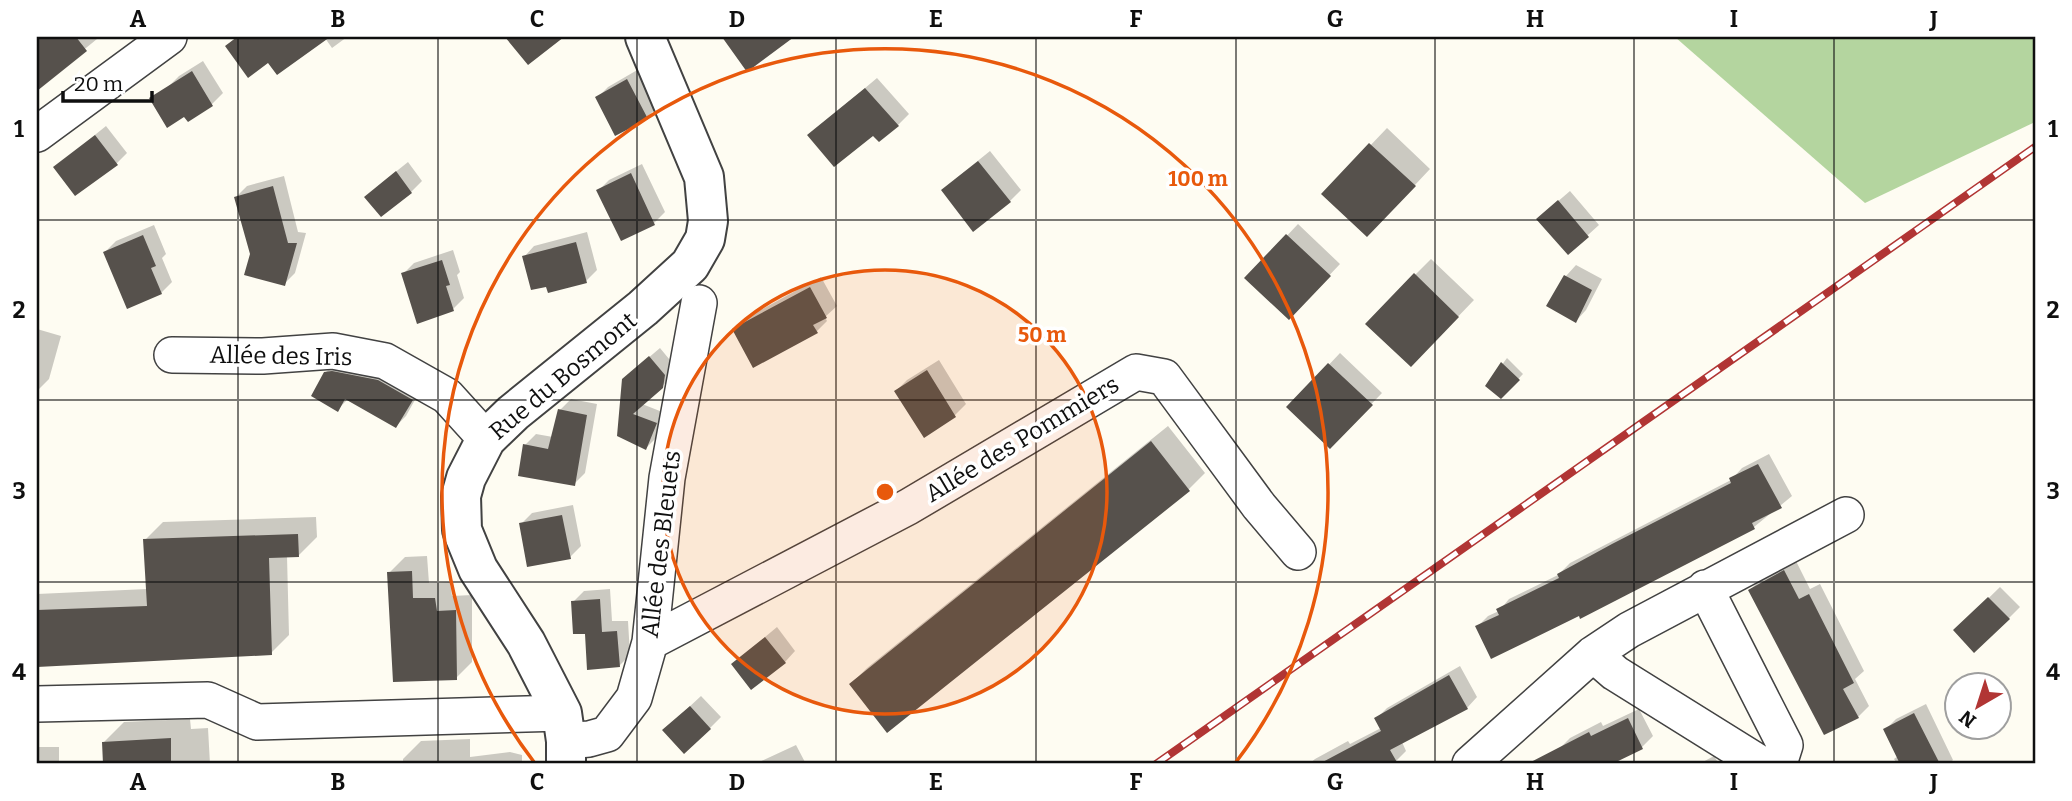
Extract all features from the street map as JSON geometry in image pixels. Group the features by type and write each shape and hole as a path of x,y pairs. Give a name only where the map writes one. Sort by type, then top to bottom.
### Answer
{"street":[{"path":"37,134 169,37"},
{"name":"Rue du Bosmont","path":"565,740 526,643 478,569 462,530 461,496 466,478 486,439 643,308 690,265 705,239 708,221 704,177 645,37"},
{"name":"Allée des Bleuets","path":"37,704 208,700 257,722 565,740 589,739 607,734 634,698 650,642 667,478 699,303"},
{"name":"Allée des Iris","path":"172,355 263,356 333,351 385,361 447,396 486,439"},
{"name":"Allée des Pommiers","path":"650,642 908,507 1136,372 1164,377 1259,506 1298,552"},
{"path":"1470,764 1593,654 1629,630 1846,514"},
{"path":"1705,589 1785,745 1779,764"},
{"path":"1593,654 1615,673 1761,764"}],"green space":[{"path":"1675,37 2035,37 2035,122 1865,203"}],"building":[{"path":"37,37 76,37 87,51 37,91"},
{"path":"237,37 330,37 277,75 268,63 248,78 225,46"},
{"path":"505,37 564,37 528,65"},
{"path":"722,37 794,37 747,72"},
{"path":"192,71 213,106 188,122 184,117 167,128 149,98"},
{"path":"627,79 648,119 615,136 595,97"},
{"path":"865,88 899,126 879,142 873,136 834,167 807,135"},
{"path":"95,135 118,165 75,196 53,167"},
{"path":"1369,143 1416,186 1367,237 1321,194"},
{"path":"978,161 1011,202 973,232 941,190"},
{"path":"396,171 412,193 381,217 364,197"},
{"path":"631,173 655,225 621,241 596,190"},
{"path":"273,186 288,243 297,243 285,286 244,275 250,254 234,197"},
{"path":"1558,200 1589,237 1568,255 1536,219"},
{"path":"1286,234 1331,276 1289,320 1244,278"},
{"path":"143,235 156,266 151,268 162,294 127,309 103,252"},
{"path":"576,242 587,283 548,293 546,287 531,290 522,256"},
{"path":"442,260 454,311 417,324 401,273"},
{"path":"1414,273 1459,317 1411,367 1365,324"},
{"path":"1564,275 1592,290 1576,323 1546,306"},
{"path":"810,287 827,318 813,325 818,333 753,368 732,329"},
{"path":"649,356 665,375 663,388 633,414 657,423 646,450 617,436 622,379"},
{"path":"1501,362 1520,380 1501,399 1485,386"},
{"path":"1328,363 1373,405 1330,449 1286,407"},
{"path":"927,370 956,417 924,438 894,391"},
{"path":"332,371 378,380 413,400 396,428 345,399 338,412 311,396 324,372"},
{"path":"558,409 587,415 575,486 518,476 523,444 548,449"},
{"path":"1151,441 1190,491 887,733 849,684"},
{"path":"1758,464 1782,508 1752,523 1755,529 1580,619 1579,616 1491,659 1475,626 1499,615 1496,609 1559,578 1557,574 1612,544 1731,483 1729,478"},
{"path":"562,515 571,559 527,567 519,523"},
{"path":"298,534 299,557 269,558 272,655 37,667 37,610 147,606 143,539"},
{"path":"1784,570 1799,599 1809,594 1854,683 1843,689 1859,718 1824,735 1748,590"},
{"path":"412,571 413,598 435,598 437,611 456,610 457,680 393,682 387,572"},
{"path":"1988,597 2010,619 1974,653 1953,630"},
{"path":"600,599 602,632 617,631 620,667 587,670 585,634 573,634 571,601"},
{"path":"765,637 786,663 751,690 731,664"},
{"path":"1449,675 1468,709 1390,750 1398,764 1319,764 1381,731 1374,718"},
{"path":"690,706 711,729 684,754 662,730"},
{"path":"1914,713 1940,764 1900,764 1883,729"},
{"path":"1628,718 1643,749 1612,764 1527,764 1589,732 1591,736"},
{"path":"171,738 171,764 103,764 102,742"}],"railway":[{"path":"1156,764 2035,147"}]}
